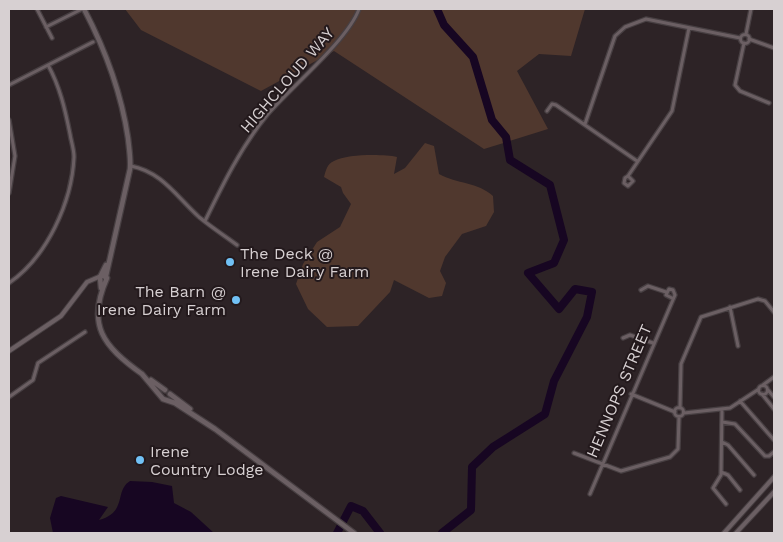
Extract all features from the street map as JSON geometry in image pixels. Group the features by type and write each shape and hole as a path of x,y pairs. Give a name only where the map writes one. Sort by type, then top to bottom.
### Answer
{"main road":[{"path":"83,9 115,74 126,124 131,166 103,278 97,315 104,340 110,348 162,392 170,394 354,533"},
{"path":"162,392 161,398 204,421"},
{"path":"166,400 170,394"}],"street":[{"path":"37,9 52,38"},
{"path":"46,27 83,9"},
{"name":"HIGHCLOUD WAY","path":"205,221 252,135 293,86 342,36 356,19 359,9"},
{"path":"751,9 746,34 749,40 774,48"},
{"path":"585,124 612,44 621,29 646,19 740,38 744,43"},
{"path":"628,176 672,112 689,28"},
{"path":"740,38 746,34"},
{"path":"749,40 744,43 735,85 740,91 769,103"},
{"path":"9,85 93,42"},
{"path":"9,283 22,274 56,226 62,212 72,166 74,154 63,98 48,65"},
{"path":"547,111 552,104 556,105 637,161"},
{"path":"9,120 15,156 9,193"},
{"path":"131,166 149,171 161,179 205,221 237,245"},
{"path":"9,343 10,350 61,316 90,279 103,278"},
{"path":"641,290 648,286 666,292 669,289 673,290 675,294 672,298 666,297 666,292"},
{"name":"HENNOPS STREET","path":"590,494 672,298"},
{"path":"684,413 680,408 681,364 698,321 703,316 758,299 765,301 774,312"},
{"path":"730,307 738,346"},
{"path":"9,397 33,380 38,362 85,332"},
{"path":"623,338 630,335 653,343"},
{"path":"679,417 684,413 730,408 774,377"},
{"path":"747,396 766,393 774,377"},
{"path":"762,385 774,397"},
{"path":"759,389 774,409"},
{"path":"574,452 615,470 624,471 671,456 678,449 679,417 675,412 631,394"},
{"path":"740,401 774,440"},
{"path":"675,412 680,408"},
{"path":"722,409 722,472 713,488 726,504"},
{"path":"722,422 735,424 765,456 769,456 774,452"},
{"path":"722,442 728,445 754,475"},
{"path":"722,472 728,475 740,490"},
{"path":"724,533 774,477"},
{"path":"736,533 774,492"}],"shaded area":[{"path":"125,9 585,9 571,56 539,54 517,71 548,129 484,149 334,51 261,91 141,30"},
{"path":"425,143 434,146 439,174 487,191 493,196 494,212 486,226 462,234 445,257 440,271 446,283 442,296 429,298 394,280 390,292 358,326 327,327 308,309 296,284 303,264 317,242 340,227 351,204 341,187 324,177 327,168 334,161 347,157 365,155 391,156 397,157 394,174 405,168"},
{"path":"130,481 152,482 172,486 174,503 191,512 214,533 53,533 50,518 56,498 61,496 108,507 99,520 114,512 122,490"}],"waterway":[{"path":"437,9 444,25 473,57 492,120 506,137 510,160 550,185 564,240 554,263 528,273 559,309 575,289 592,292 587,317 554,381 545,414 493,447 472,467 471,510 442,533"},
{"path":"337,533 351,506 363,511 380,533"}],"place":[{"name":"The Deck @ Irene Dairy Farm","path":"230,262"},
{"name":"The Barn @ Irene Dairy Farm","path":"236,300"},
{"name":"Irene Country Lodge","path":"140,460"}]}
